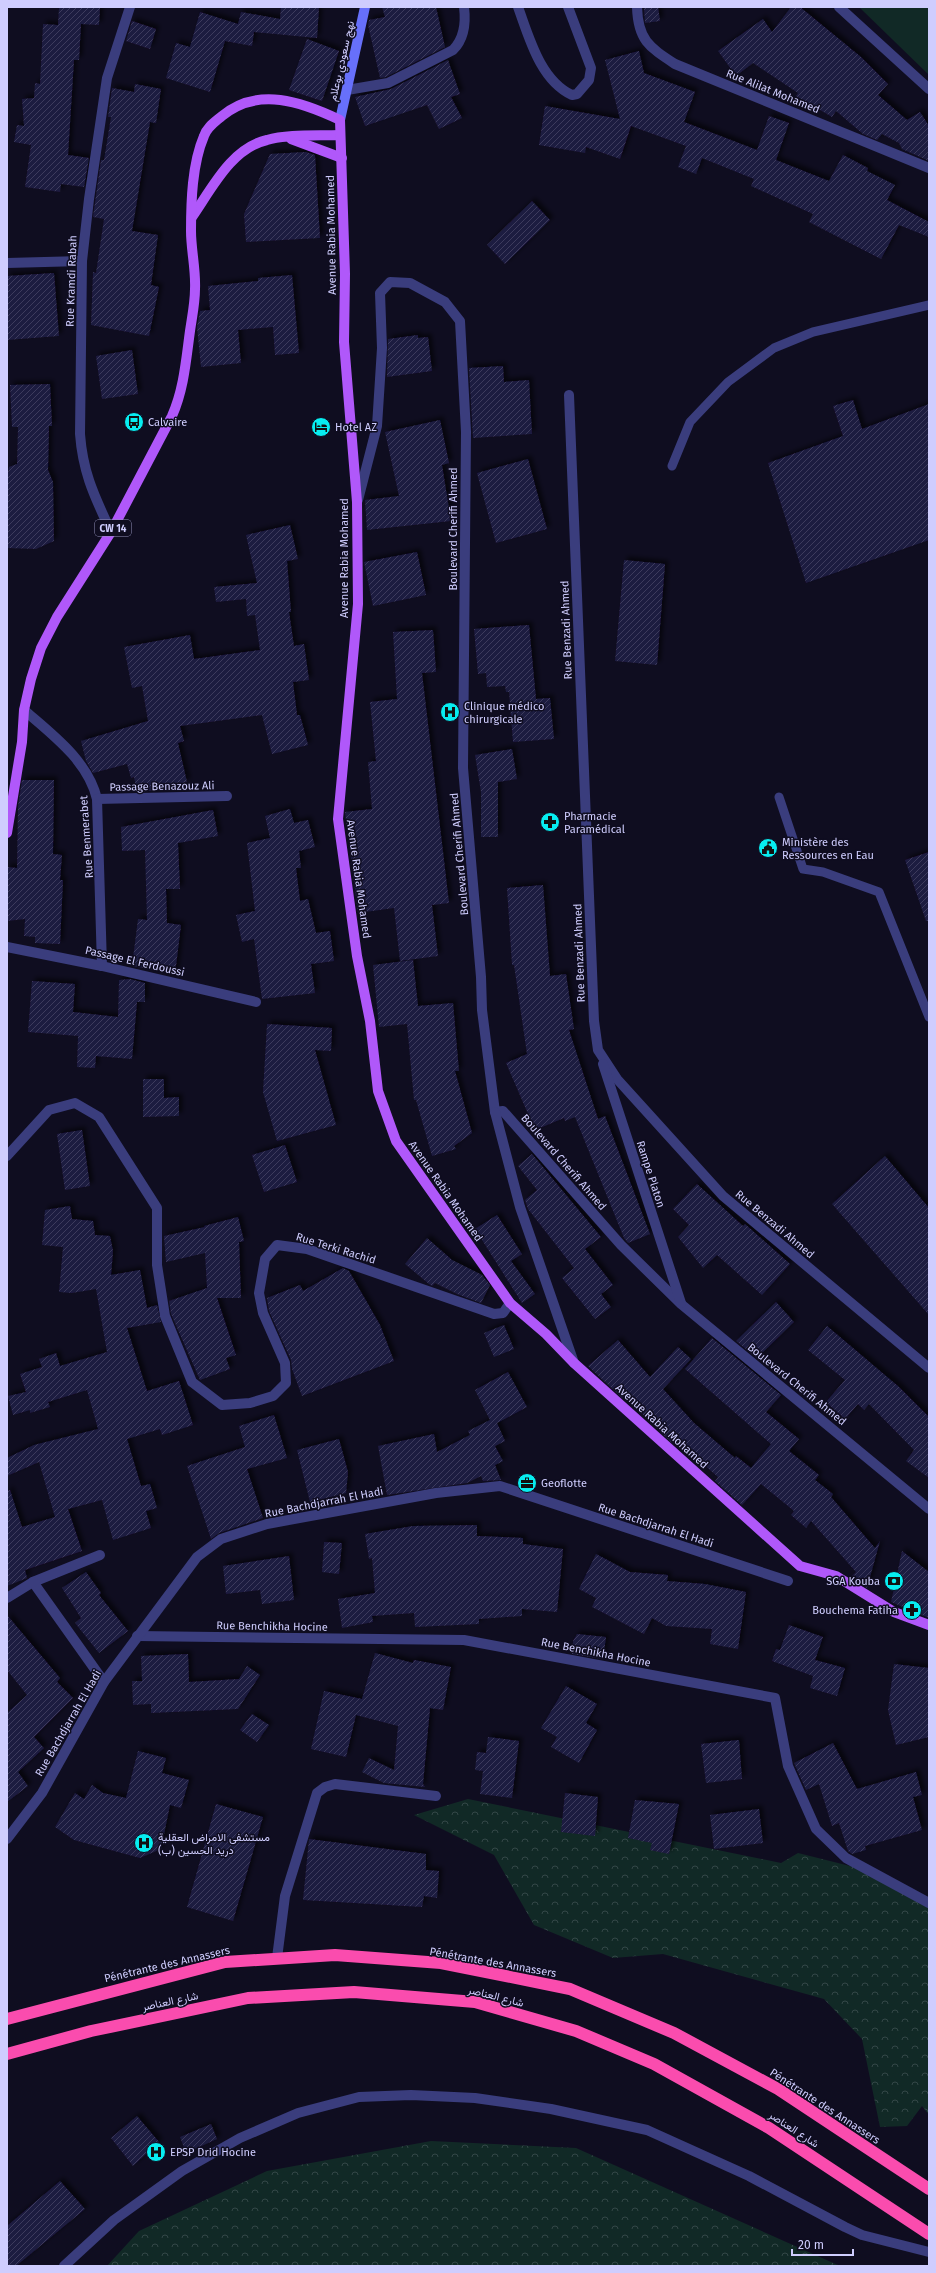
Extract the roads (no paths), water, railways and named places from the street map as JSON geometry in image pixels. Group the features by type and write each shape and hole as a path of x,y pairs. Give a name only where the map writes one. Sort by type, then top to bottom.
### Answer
{"highway":[{"name":"Pénétrante des Annassers","path":"8,2018 225,1962 334,1955 441,1963 570,1989 674,2033 778,2089 929,2189"},
{"name":"شارع العناصر","path":"7,2054 90,2031 248,1998 354,1992 475,2002 576,2031 654,2064 769,2128 929,2234"}],"main road":[{"name":"نهج سعودي بوعلام","path":"340,120 365,7"},
{"path":"192,217 196,171 204,135 210,126 232,108 250,101 272,98 303,104 340,120"},
{"name":"Avenue Rabia Mohamed","path":"340,120 345,274 344,342 357,502 358,604 338,819 357,956 370,1021 378,1091 396,1140 510,1303 546,1334 574,1363 800,1566 836,1576 894,1612 929,1626"},
{"path":"192,217 225,170 235,159 266,140 340,135"},
{"path":"289,138 342,158"},
{"name":"CW 14","path":"7,833 22,742 24,710 31,679 41,648 57,617 112,532 172,416 180,396 196,288 191,231 192,217"}],"street":[{"name":"Rue Kramdi Rabah","path":"112,532 88,482 82,460 80,434 82,262 102,104 107,78 130,7"},
{"path":"347,90 388,83 453,50 460,43 463,35 465,16 464,7"},
{"path":"518,7 543,67 559,87 572,95 577,94 589,80 592,68 568,7"},
{"name":"Rue Alilat Mohamed","path":"637,7 638,21 644,39 650,48 675,64 929,168"},
{"path":"839,7 929,89"},
{"path":"7,263 82,262"},
{"name":"Boulevard Cherifi Ahmed","path":"357,502 377,426 382,348 380,293 390,282 410,283 445,302 460,321 466,432 463,768 482,977 482,1010 494,1112 504,1111 621,1245 681,1304 925,1501 929,1508"},
{"name":"Rue Benzadi Ahmed","path":"569,395 594,1014 598,1050 617,1079 723,1196 929,1368"},
{"name":"Rue Benmerabet","path":"24,710 57,738 78,761 93,783 97,799 102,966"},
{"name":"Passage Benazouz Ali","path":"97,799 227,796"},
{"name":"Passage El Ferdoussi","path":"7,947 102,966 256,1002"},
{"name":"Rampe Platon","path":"598,1050 681,1304"},
{"name":"Rue Terki Rachid","path":"7,1156 49,1110 75,1103 99,1117 157,1208 157,1265 164,1316 192,1382 222,1405 250,1403 273,1396 286,1383 285,1363 263,1313 259,1293 265,1259 277,1245 307,1249 494,1314 502,1313 510,1303"},
{"path":"494,1112 520,1207 574,1363"},
{"name":"Rue Bachdjarrah El Hadi","path":"7,1839 42,1793 104,1682 197,1557 221,1539 267,1524 436,1493 500,1486 788,1581"},
{"path":"7,1598 33,1582 100,1555"},
{"path":"33,1582 104,1682"},
{"name":"Rue Benchikha Hocine","path":"137,1636 464,1640 776,1698 788,1766 816,1829 846,1858 929,1903"},
{"path":"277,1958 285,1896 317,1793 325,1787 335,1784 436,1796"},
{"path":"64,2266 114,2220 182,2171 240,2138 298,2112 359,2097 411,2095 475,2098 551,2109 647,2130 749,2176 862,2235 929,2252"}],"lane":[{"path":"672,466 690,422 728,382 774,348 813,332 929,305"},
{"path":"779,798 803,869 822,872 879,892 929,1017"}],"place":[{"name":"Calvaire","path":"134,422"},
{"name":"Hotel AZ","path":"321,427"},
{"name":"Clinique médico chirurgicale","path":"450,712"},
{"name":"Pharmacie Paramédical","path":"550,822"},
{"name":"Ministère des Ressources en Eau","path":"768,848"},
{"name":"Geoflotte","path":"527,1483"},
{"name":"SGA Kouba","path":"894,1581"},
{"name":"Bouchema Fatiha","path":"912,1610"},
{"name":"مستشفى الامراض العقلية دريد الحسين (ب)","path":"144,1843"},
{"name":"EPSP Drid Hocine","path":"156,2152"}]}
